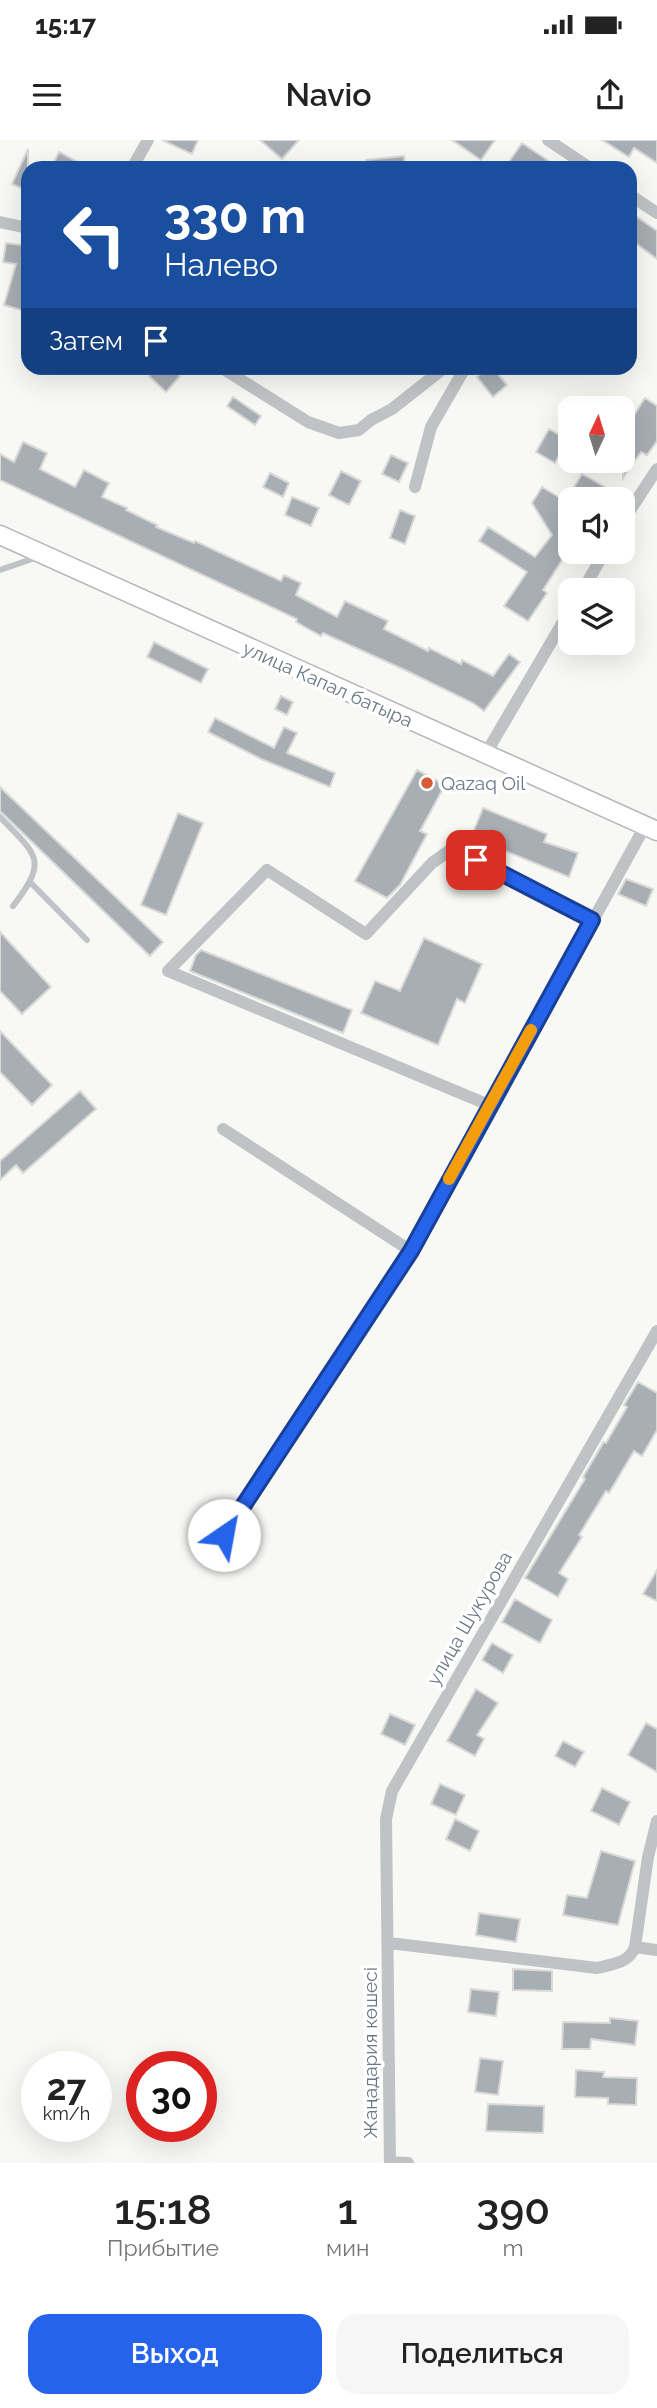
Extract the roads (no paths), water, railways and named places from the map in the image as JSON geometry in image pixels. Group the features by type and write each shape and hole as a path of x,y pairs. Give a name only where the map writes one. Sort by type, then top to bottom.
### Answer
{"main road":[{"name":"улица Капал батыра","path":"0,535 651,828"}],"street":[{"path":"136,161 148,140"},
{"path":"548,140 580,161"},
{"path":"637,200 657,213"},
{"path":"0,222 21,226"},
{"path":"233,375 307,422 339,433 359,430 392,409 435,375"},
{"path":"415,487 431,427 461,375"},
{"path":"635,503 657,469"},
{"path":"485,755 558,630"},
{"path":"224,1535 411,1251 592,920 651,828"},
{"path":"489,1105 168,971 267,870 366,934 432,863 453,848 592,920"},
{"path":"223,1129 411,1251"},
{"name":"улица Шукурова","path":"389,1944 386,1819 392,1791 657,1331"},
{"path":"389,1944 597,1968 626,1960 635,1947 648,1857 657,1821"},
{"name":"Жаңадария көшесі","path":"389,1944 390,2163"},
{"path":"635,1947 657,1950"},
{"path":"390,2163 408,2163"}],"lane":[{"path":"0,570 43,555"},
{"path":"0,817 31,850 35,865 31,883 13,906"},
{"path":"31,883 87,940"}],"place":[{"name":"Qazaq Oil","path":"427,783"}]}
